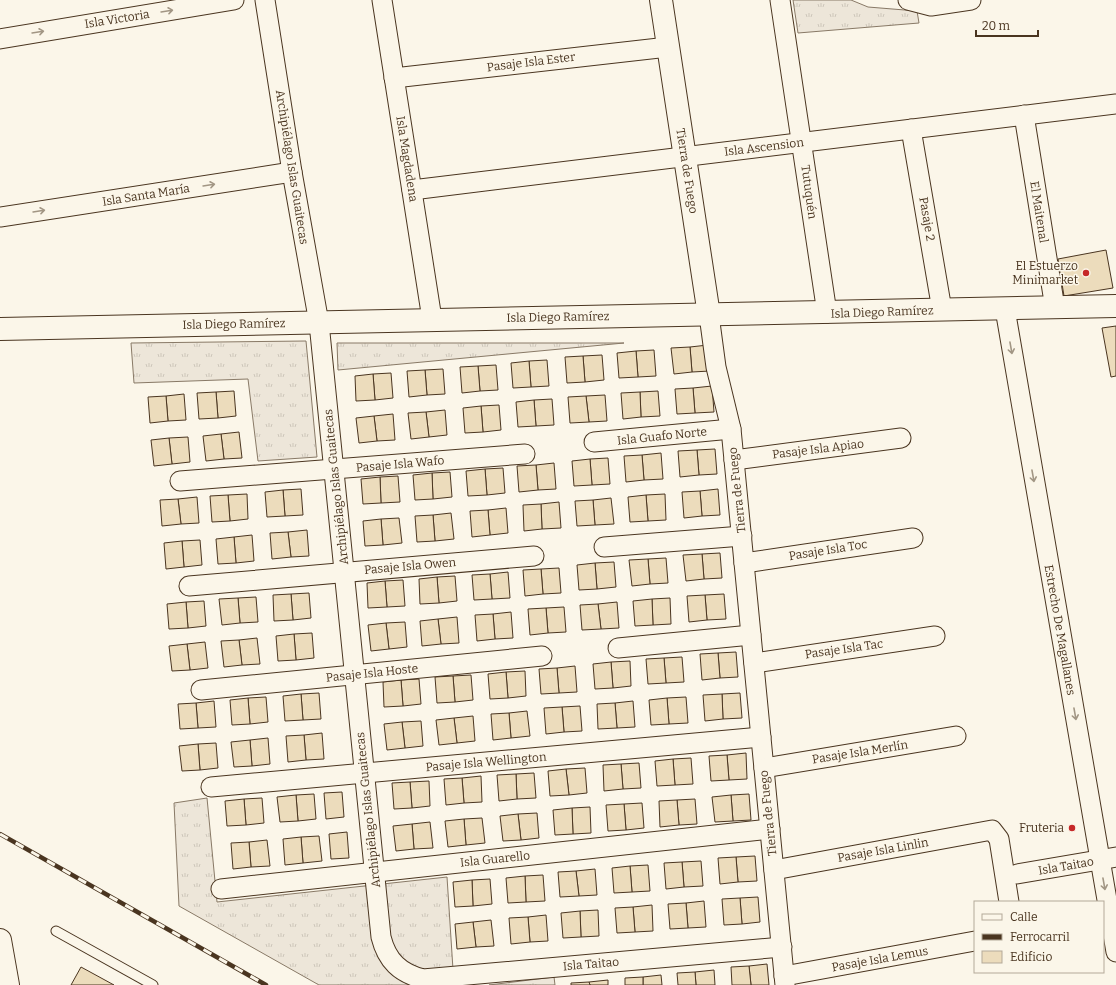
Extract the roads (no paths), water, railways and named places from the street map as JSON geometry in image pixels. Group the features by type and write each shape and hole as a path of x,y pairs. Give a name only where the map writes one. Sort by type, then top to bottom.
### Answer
{"street":[{"name":"Isla Victoria","path":"0,39 234,0"},
{"name":"Archipiélago Islas Guaitecas","path":"265,0 292,172 319,323 374,872 383,947 394,964 402,971"},
{"name":"Isla Magdadena","path":"382,0 432,319"},
{"name":"Tierra de Fuego","path":"661,0 716,367 731,429 785,980"},
{"name":"Tutuquén","path":"780,0 827,313"},
{"path":"908,0 930,3 971,0"},
{"name":"Pasaje Isla Ester","path":"394,78 668,47"},
{"name":"Isla Ascension","path":"412,190 1116,104"},
{"name":"El Maitenal","path":"1024,115 1055,308"},
{"name":"Pasaje 2","path":"911,129 942,310"},
{"name":"Isla Santa María","path":"0,217 292,172"},
{"name":"Isla Diego Ramírez","path":"0,329 1116,306"},
{"name":"Estrecho De Magallanes","path":"1005,309 1108,858 1116,952"},
{"name":"Isla Guafo Norte","path":"594,442 731,429"},
{"name":"Pasaje Isla Apiao","path":"734,460 901,438"},
{"name":"Pasaje Isla Wafo","path":"180,482 525,454"},
{"path":"604,547 742,536"},
{"name":"Pasaje Isla Toc","path":"744,563 913,538"},
{"name":"Pasaje Isla Owen","path":"189,586 534,556"},
{"path":"618,648 751,635"},
{"name":"Pasaje Isla Tac","path":"754,663 935,636"},
{"name":"Pasaje Isla Hoste","path":"201,690 542,656"},
{"name":"Pasaje Isla Merlín","path":"764,768 956,736"},
{"name":"Pasaje Isla Wellington","path":"211,787 364,772 761,738"},
{"name":"Isla Guarello","path":"220,889 770,829"},
{"name":"Pasaje Isla Linlin","path":"774,870 992,830 999,839 1009,901"},
{"name":"Isla Taitao","path":"1017,874 1108,858"},
{"path":"0,940 8,985"},
{"name":"Pasaje Isla Lemus","path":"785,980 974,941"},
{"name":"Isla Taitao","path":"402,971 424,979 782,947"}],"lane":[{"path":"56,930 153,985"}],"railway":[{"path":"0,834 266,985"}],"place":[{"name":"El Estuerzo Minimarket","path":"1086,273"},
{"name":"Fruteria","path":"1072,828"}]}
